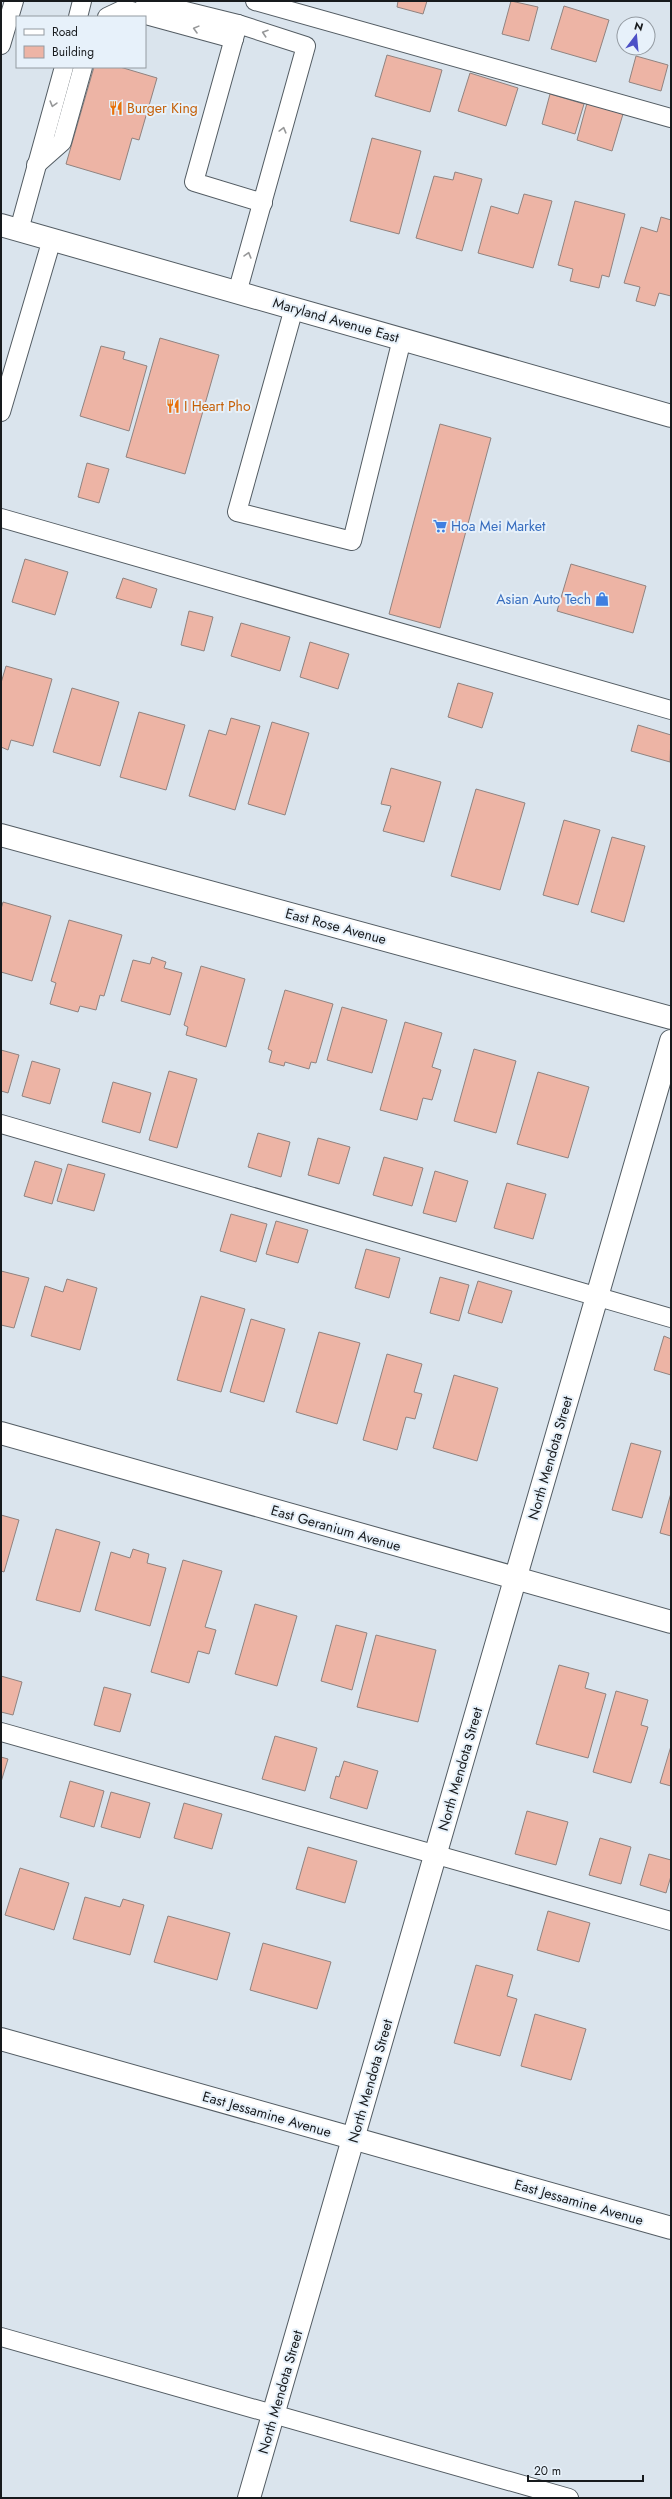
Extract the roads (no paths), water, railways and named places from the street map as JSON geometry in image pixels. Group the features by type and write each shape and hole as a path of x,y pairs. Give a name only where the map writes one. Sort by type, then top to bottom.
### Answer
{"street":[{"name":"Maryland Avenue East","path":"10,228 671,416"},
{"name":"East Rose Avenue","path":"1,835 671,1018"},
{"name":"North Mendota Street","path":"249,2498 671,1040"},
{"name":"East Geranium Avenue","path":"1,1434 671,1622"},
{"name":"East Jessamine Avenue","path":"1,2039 671,2228"}],"lane":[{"path":"1,45 14,1"},
{"path":"78,16 82,1"},
{"path":"145,1 236,32"},
{"path":"255,1 671,118"},
{"path":"109,16 124,9 306,46 237,293"},
{"path":"236,32 194,182 263,203"},
{"path":"10,228 36,165 64,68"},
{"path":"36,165 62,142 83,68"},
{"path":"1,412 7,371 52,239"},
{"path":"294,308 237,512 352,541 402,339"},
{"path":"1,518 671,710"},
{"path":"1,1124 671,1318"},
{"path":"1,1732 671,1921"},
{"path":"1,2337 273,2416 569,2498"}],"place":[{"name":"Burger King","path":"116,108"},
{"name":"I Heart Pho","path":"173,406"},
{"name":"Hoa Mei Market","path":"440,526"},
{"name":"Asian Auto Tech","path":"602,599"}]}
